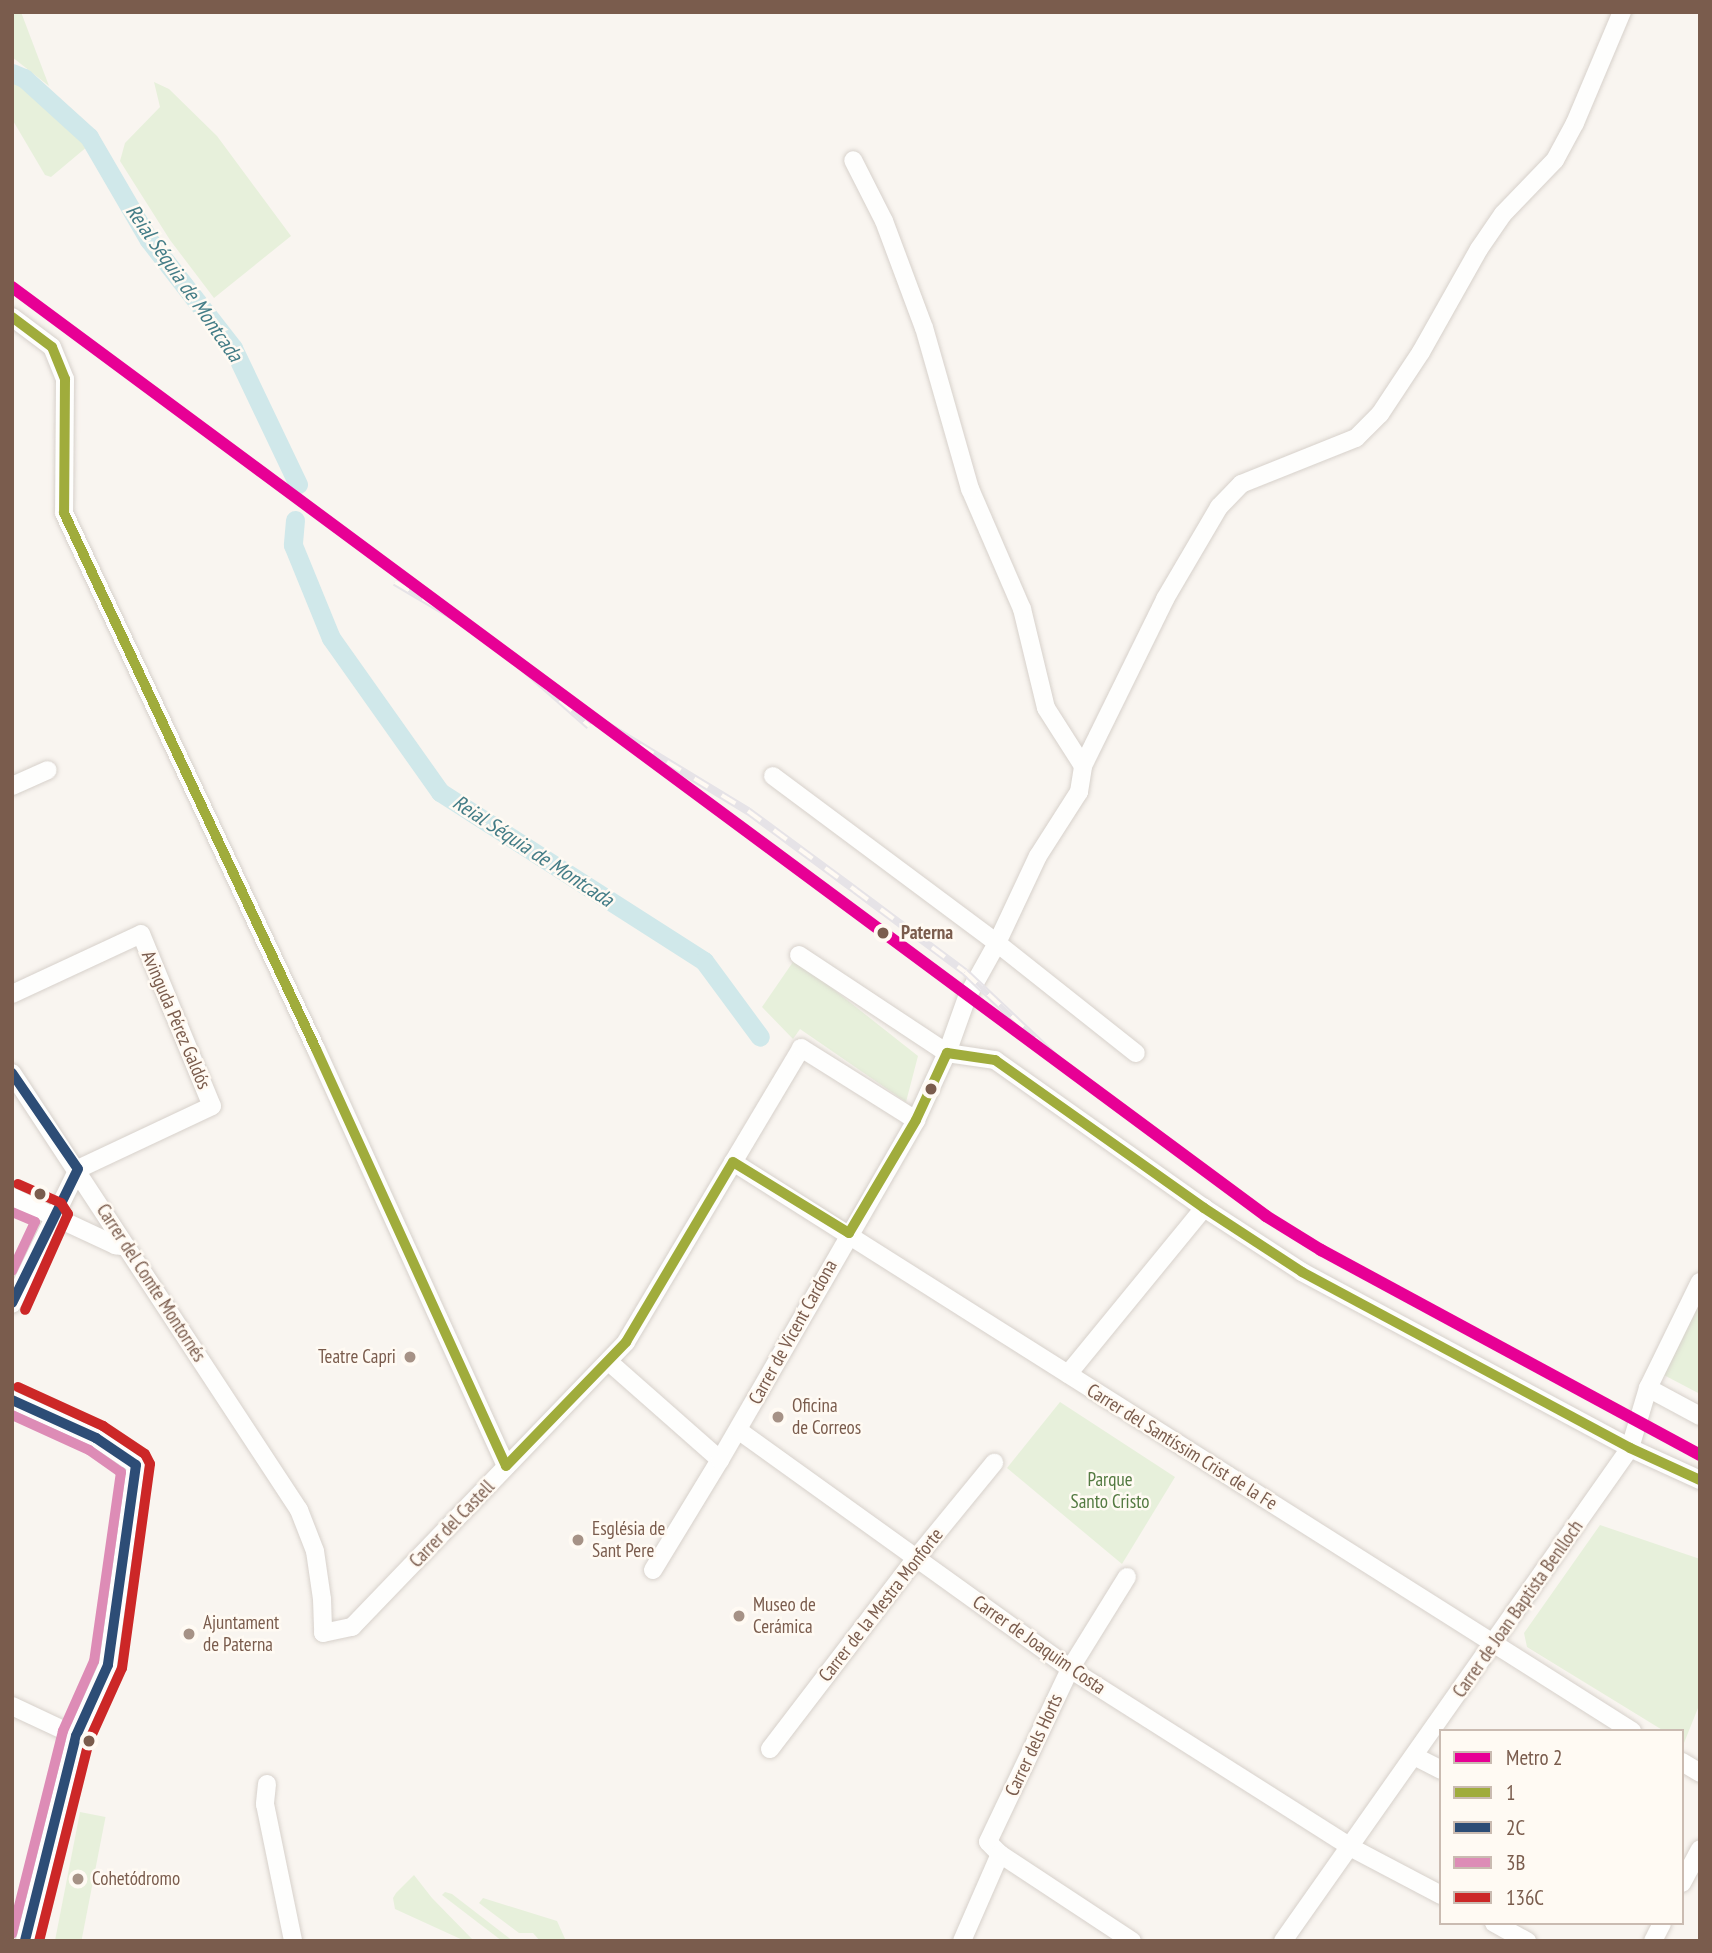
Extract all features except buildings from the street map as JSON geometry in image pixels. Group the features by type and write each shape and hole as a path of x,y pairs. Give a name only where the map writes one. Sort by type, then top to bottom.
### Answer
{"street":[{"name":"Carrer de Vicent Cardona","path":"653,1570 738,1430 849,1233 916,1121 947,1053 967,997 998,943 1038,856 1079,792 1083,766 1165,599 1219,507 1241,484 1356,439 1380,414 1421,352 1479,249 1503,214 1555,160 1575,123 1622,12"},
{"path":"853,160 884,221 924,328 971,489 1021,609 1046,708 1083,766"},
{"path":"12,317 52,347 65,379 64,513 316,1049 506,1466"},
{"path":"12,786 48,770"},
{"path":"773,776 998,943 1136,1053"},
{"name":"Avinguda Pérez Galdós","path":"12,994 141,934 212,1106 78,1169"},
{"path":"799,955 947,1053 995,1060 1204,1208 1302,1272 1630,1448 1700,1480"},
{"name":"Carrer del Castell","path":"323,1633 352,1627 626,1342 801,1048 916,1121"},
{"name":"Carrer del Comte Montornés","path":"12,1073 78,1169 299,1510 315,1551 322,1598 323,1633"},
{"name":"Carrer del Santíssim Crist de la Fe","path":"733,1162 1629,1729"},
{"path":"12,1304 78,1169"},
{"path":"12,1197 116,1245 127,1247"},
{"path":"1068,1374 1204,1208"},
{"name":"Carrer de Joan Baptista Benlloch","path":"1283,1941 1630,1448 1648,1388 1700,1282"},
{"path":"609,1362 720,1460"},
{"path":"1648,1388 1700,1416"},
{"path":"12,1400 96,1438 136,1465 108,1665 76,1736 25,1941"},
{"name":"Carrer de Joaquim Costa","path":"738,1430 1070,1669 1350,1847 1439,1894"},
{"name":"Carrer de la Mestra Monforte","path":"770,1749 917,1557 994,1463"},
{"name":"Carrer dels Horts","path":"962,1941 994,1848 1070,1669 1127,1577"},
{"path":"12,1706 76,1736"},
{"path":"1414,1756 1439,1769"},
{"path":"1684,1763 1700,1773"},
{"path":"267,1784 265,1804 293,1941"},
{"path":"994,1848 1132,1941"},
{"path":"1684,1879 1700,1849"},
{"path":"1498,1925 1527,1941"},
{"path":"1653,1941 1661,1925"}],"green space":[{"path":"12,12 21,12 49,86 12,57"},
{"path":"12,78 88,146 51,177 45,175 12,119"},
{"path":"154,82 169,89 217,136 291,236 214,298 170,240 120,161 125,143 160,107"},
{"path":"795,959 918,1056 906,1102 800,1029 793,1039 762,1007"},
{"path":"1700,1304 1700,1394 1662,1374"},
{"name":"Parque Santo Cristo","path":"1060,1402 1175,1477 1122,1564 1007,1468"},
{"path":"1600,1525 1700,1559 1700,1703 1684,1743 1684,1729 1661,1729 1527,1647 1524,1633"},
{"name":"Cohetódromo","path":"80,1812 106,1817 81,1941 55,1941"},
{"path":"414,1875 432,1898 474,1941 465,1941 395,1909 393,1898"},
{"path":"445,1892 452,1894 513,1941 502,1941 442,1895"},
{"path":"483,1898 557,1921 566,1941 540,1941 533,1933 519,1933 479,1903"}],"waterway":[{"name":"Reial Séquia de Montcada","path":"12,73 24,78 89,137 149,240 233,348 298,484"},
{"name":"Reial Séquia de Montcada","path":"295,520 293,545 331,638 440,792 704,961 760,1037"}],"railway":[{"path":"395,582 466,624"},
{"path":"512,658 589,726"},
{"path":"585,712 748,811 855,890 965,972 1059,1061 1099,1094"}],"metro line":[{"name":"2","path":"12,287 1266,1216 1321,1250 1700,1455"}],"transit line":[{"name":"1","path":"12,317 52,347 65,379 64,513 316,1049 506,1466 626,1342 733,1162 849,1233 916,1120 947,1053 995,1060 1204,1208 1302,1272 1630,1448 1700,1480"},
{"name":"2C","path":"12,1073 78,1169 12,1303"},
{"name":"136C","path":"18,1184 61,1203 68,1214 25,1310"},
{"name":"3B","path":"12,1212 35,1222 12,1271"},
{"name":"136C","path":"18,1387 103,1426 145,1454 150,1464 122,1668 89,1741 39,1941"},
{"name":"2C","path":"12,1400 96,1438 136,1465 108,1665 76,1736 25,1941"},
{"name":"3B","path":"12,1415 89,1450 121,1472 94,1661 63,1731 12,1934"}],"place":[{"name":"Paterna","path":"883,933"},
{"name":"Teatre Capri","path":"410,1357"},
{"name":"Oficina de Correos","path":"778,1417"},
{"name":"Església de Sant Pere","path":"578,1540"},
{"name":"Museo de Cerámica","path":"739,1616"},
{"name":"Ajuntament de Paterna","path":"189,1634"},
{"name":"Cohetódromo","path":"78,1879"}]}
